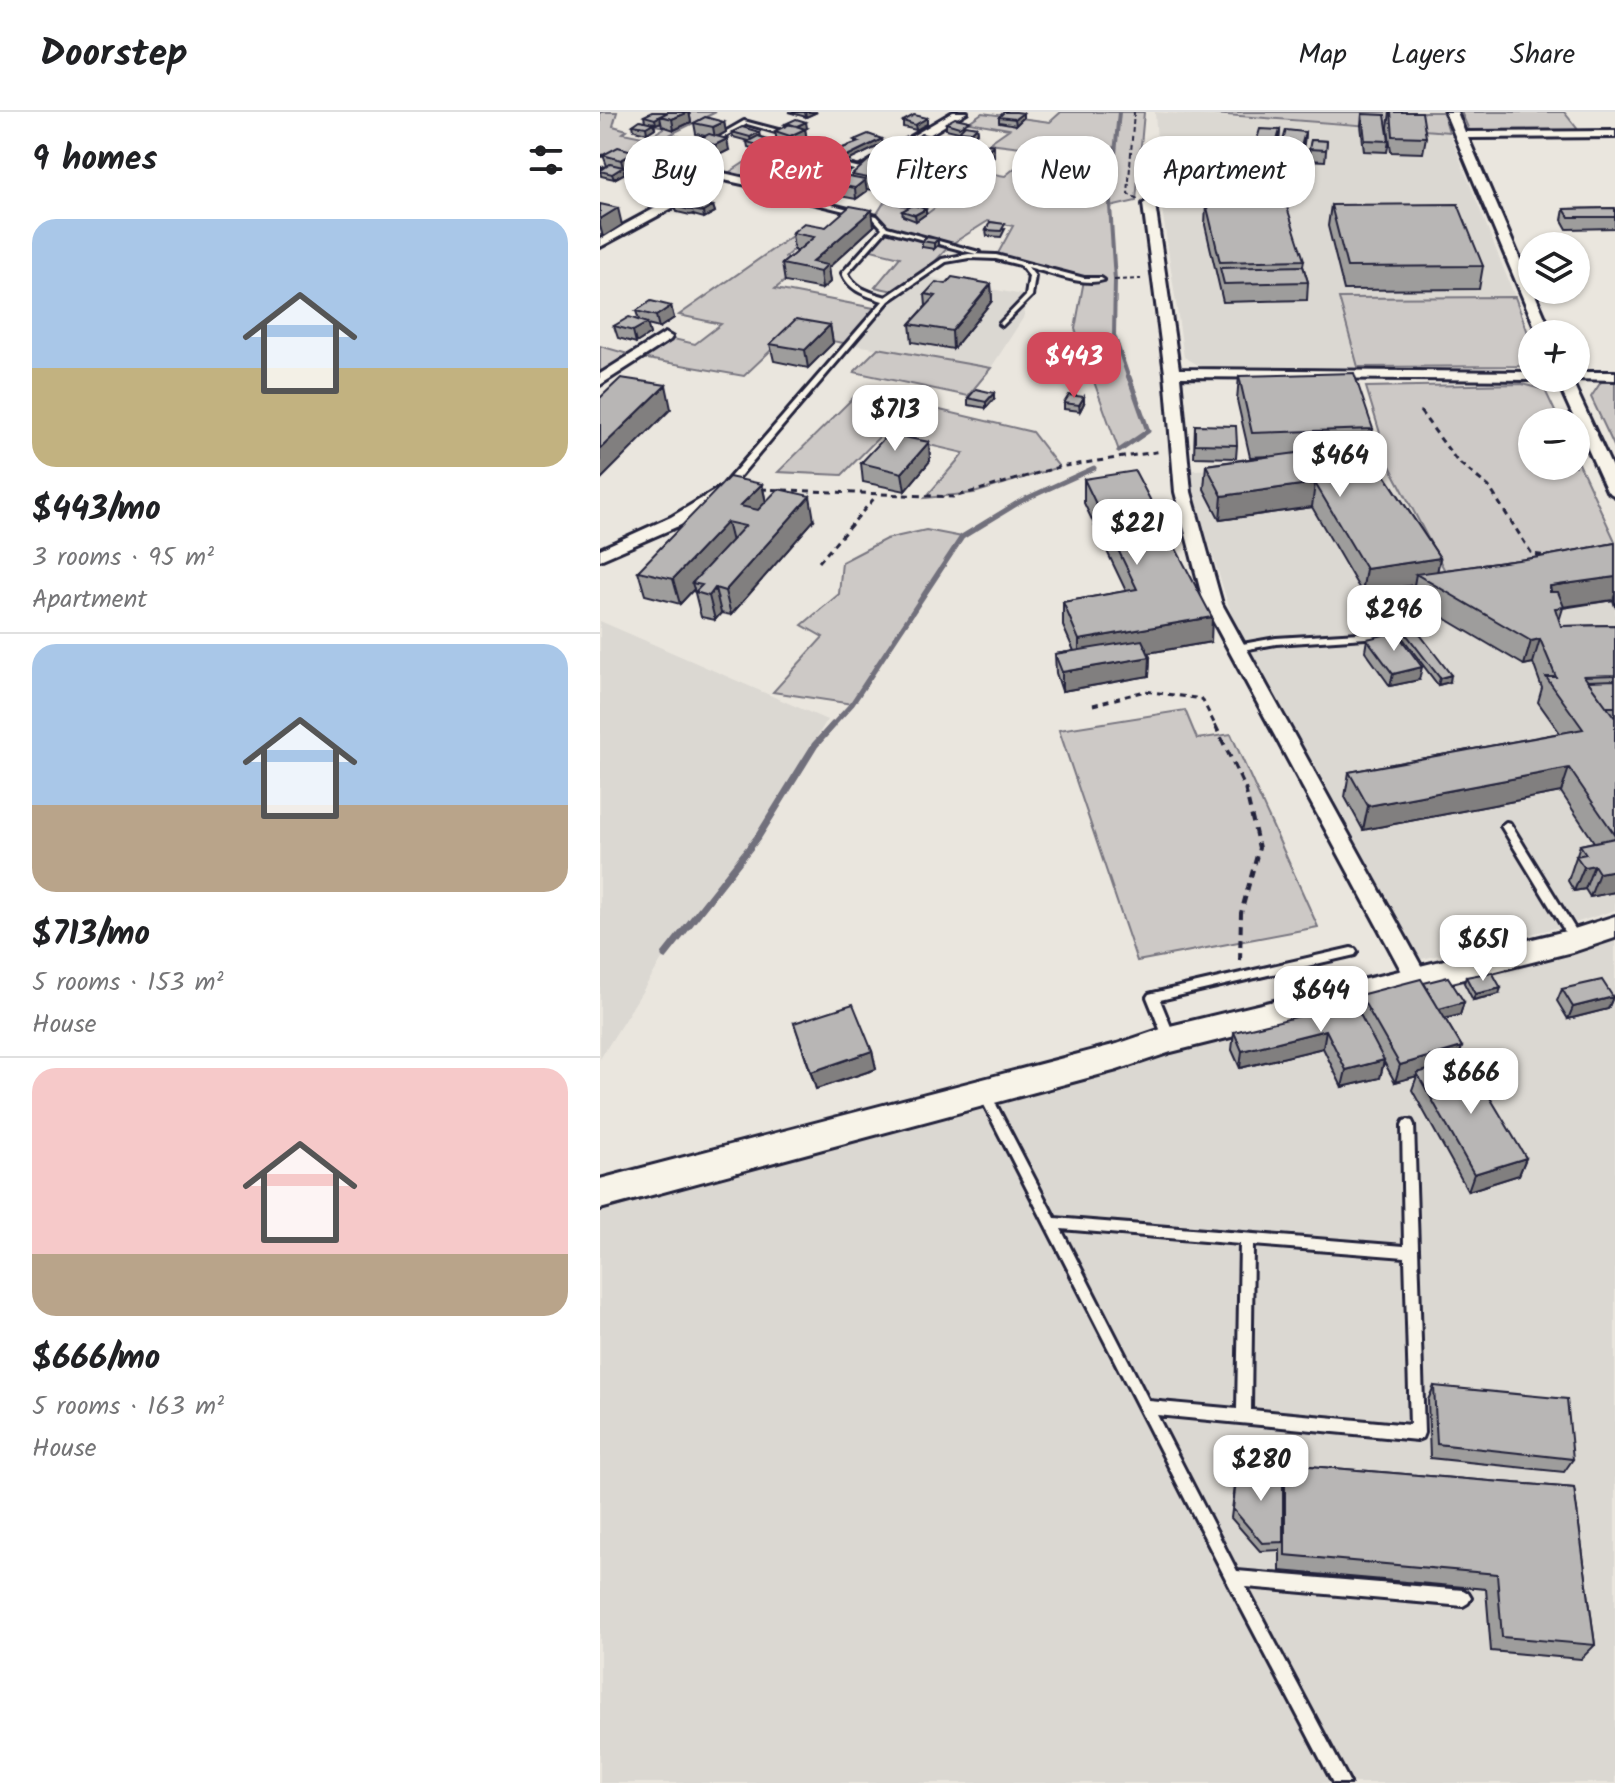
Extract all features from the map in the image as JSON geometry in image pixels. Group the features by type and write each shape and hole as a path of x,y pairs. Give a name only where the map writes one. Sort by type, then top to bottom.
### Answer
{"street":[{"path":"851,177 961,112"},
{"path":"1451,112 1539,320"},
{"path":"1461,135 1615,134"},
{"path":"600,162 624,160"},
{"path":"600,243 725,175 740,179"},
{"path":"1150,208 1172,373 1183,492 1213,604 1416,977"},
{"path":"600,381 665,337"},
{"path":"1172,373 1518,376"},
{"path":"1590,376 1615,376"},
{"path":"1569,392 1615,491"},
{"path":"600,555 661,529 701,507 726,487"},
{"path":"600,1194 1170,1039 1576,940 1615,927"}],"lane":[{"path":"721,136 746,122 779,131"},
{"path":"851,167 862,170"},
{"path":"838,208 875,217 885,228 1084,280 1101,280"},
{"path":"885,228 845,273 853,287 887,300"},
{"path":"726,487 887,300 944,260 969,256 996,257"},
{"path":"1002,324 1029,296 1032,276 1021,264"},
{"path":"1237,648 1276,641 1392,634"},
{"path":"1506,826 1576,940"},
{"path":"1170,1039 1153,997 1351,952"},
{"path":"983,1092 1342,1783"},
{"path":"1145,1407 1417,1433 1408,1125"},
{"path":"1051,1223 1411,1252"},
{"path":"1244,1416 1247,1239"},
{"path":"1233,1578 1463,1598"}],"path":[{"path":"1134,112 1128,194 1134,197"},
{"path":"1101,280 1159,278"},
{"path":"1420,411 1457,461 1489,487 1532,554 1558,557"},
{"path":"726,487 954,497 1059,467 1179,448"},
{"path":"819,562 877,495"},
{"path":"1093,705 1145,691 1202,699 1245,788 1259,848 1241,913 1240,978"}],"shaded area":[{"path":"600,112 617,112 613,126 627,130 623,133 637,136 624,136 624,161 600,155"},
{"path":"664,112 716,112 671,134 677,136 650,136 666,127 642,123"},
{"path":"1061,112 1144,112 1142,136 1134,136 1134,201 1118,205 1118,136 1012,136 1012,146 996,144 996,138 1009,129 969,122 982,113 1050,122"},
{"path":"1155,112 1449,132 1515,297 1339,298 1358,367 1202,367 1184,357 1162,208 1315,208 1315,136 1157,136"},
{"path":"1187,112 1443,112 1449,132"},
{"path":"1461,112 1564,112 1579,131 1469,130"},
{"path":"740,165 740,179 725,175"},
{"path":"1012,170 1012,208 1110,208 1115,280 1114,335 1148,431 1119,451 1075,329 1084,280 996,257 1013,226 988,221 950,245 922,276 898,292 875,287 900,257 867,249 885,228 875,217 881,208 910,208 928,213 935,208 996,208 996,174 1005,176"},
{"path":"792,236 807,238 785,257 806,263 775,289 879,309 850,344 788,334 744,376 636,357 611,373 600,370 600,346 635,356 665,337 695,344 721,324 679,315"},
{"path":"922,276 1029,296 1023,318 991,368 850,344 887,300"},
{"path":"1515,297 1523,320 1518,320 1518,366 1358,367 1339,298"},
{"path":"878,348 991,368 968,396 854,372"},
{"path":"1601,382 1615,382 1615,448 1591,397"},
{"path":"1518,384 1518,392 1546,392 1553,408 1518,408 1518,480 1587,480 1615,541 1615,563 1454,588 1390,466 1366,387"},
{"path":"860,391 1032,432 1059,467 974,493 925,498 964,453 882,434 842,475 778,472"},
{"path":"1390,466 1454,588 1615,563 1615,910 1569,925 1417,960 1236,629 1186,470"},
{"path":"926,530 962,537 852,704 773,692 823,637 802,625 839,594 842,562 886,539"},
{"path":"600,621 827,720 758,837 665,955 600,1059"},
{"path":"1185,710 1197,739 1231,734 1318,927 1137,961 1059,730"},
{"path":"1615,934 1615,1783 600,1783 600,1210"}],"building":[{"path":"652,112 668,112 655,119 644,116"},
{"path":"668,112 688,112 672,119 660,116"},
{"path":"1004,112 1023,113 1015,119 999,117"},
{"path":"1391,112 1422,112 1426,137 1393,136"},
{"path":"1362,114 1385,115 1389,141 1365,140"},
{"path":"914,115 927,118 915,125 903,121"},
{"path":"705,117 724,122 713,127 694,123"},
{"path":"955,118 969,121 959,127 946,123"},
{"path":"796,119 806,122 797,126 785,124"},
{"path":"640,120 653,123 646,127 633,125"},
{"path":"790,124 805,129 790,136 775,131"},
{"path":"965,125 977,127 972,132 959,131"},
{"path":"742,127 759,132 746,136 732,132"},
{"path":"1260,129 1280,130 1278,136 1258,136"},
{"path":"1286,130 1305,132 1304,136 1284,136"},
{"path":"868,134 874,136 867,136 867,146 851,154 851,145 859,142 854,140"},
{"path":"1315,140 1327,141 1326,150 1315,149"},
{"path":"618,147 624,149 624,158 621,160 603,155"},
{"path":"867,162 867,178 852,175"},
{"path":"610,164 623,167 612,174 600,171"},
{"path":"851,177 865,180 855,188 851,187"},
{"path":"600,204 618,208 600,219"},
{"path":"1458,204 1483,266 1347,267 1331,205"},
{"path":"851,206 872,210 812,262 827,265 820,272 782,264 814,237 792,233 804,223 826,227"},
{"path":"694,208 710,208 703,212 692,210"},
{"path":"908,208 926,209 915,215 902,211"},
{"path":"1207,208 1287,208 1304,260 1220,262"},
{"path":"1615,208 1615,217 1569,217 1564,209"},
{"path":"990,222 1005,224 1001,231 986,230"},
{"path":"926,237 938,239 934,243 922,241"},
{"path":"1303,266 1308,282 1224,284 1220,268"},
{"path":"952,277 991,284 952,331 910,324 936,296 925,294 936,282 946,284"},
{"path":"651,301 671,306 656,316 636,311"},
{"path":"629,317 647,323 633,331 614,326"},
{"path":"796,319 830,325 805,350 770,344"},
{"path":"1354,373 1373,429 1252,433 1239,376"},
{"path":"621,378 666,385 600,449 600,398"},
{"path":"976,389 994,393 986,402 968,398"},
{"path":"1069,395 1084,397 1079,405 1064,403"},
{"path":"1195,425 1236,426 1237,445 1195,444"},
{"path":"888,434 929,442 902,473 861,463"},
{"path":"1364,444 1440,558 1366,569 1315,483 1222,496 1206,465"},
{"path":"1135,471 1212,617 1079,640 1063,602 1137,589 1084,479"},
{"path":"729,477 762,484 740,506 758,510 778,489 810,496 725,591 715,588 709,596 695,592 702,585 692,583 745,526 727,522 673,579 638,571"},
{"path":"1615,543 1615,577 1550,586 1550,592 1558,592 1564,607 1555,608 1561,626 1615,625 1615,675 1584,676 1615,718 1615,835 1569,768 1368,806 1349,772 1583,729 1546,677 1556,677 1540,639 1531,641 1416,574"},
{"path":"1413,589 1420,600 1369,607 1363,597"},
{"path":"1415,628 1451,675 1440,678 1403,630"},
{"path":"1396,632 1422,667 1393,674 1367,639"},
{"path":"1142,640 1150,657 1062,672 1055,654"},
{"path":"1615,680 1615,707 1607,707 1588,681"},
{"path":"1615,838 1615,870 1599,873 1594,865 1584,867 1576,856 1586,854 1580,845"},
{"path":"1492,972 1501,988 1475,994 1466,977"},
{"path":"1448,977 1464,1002 1439,1009 1424,983"},
{"path":"1421,979 1462,1047 1400,1065 1360,995"},
{"path":"1602,980 1613,997 1573,1007 1562,989"},
{"path":"1354,1003 1384,1060 1346,1070 1326,1030 1242,1051 1234,1032"},
{"path":"853,1004 872,1051 811,1072 794,1023"},
{"path":"1467,1059 1526,1158 1474,1174 1417,1073"},
{"path":"1434,1386 1567,1399 1573,1459 1437,1444"},
{"path":"1285,1464 1574,1488 1595,1645 1502,1637 1497,1574 1285,1555"},
{"path":"1237,1470 1283,1472 1283,1542 1262,1543 1233,1509"}],"waterway":[{"path":"1119,112 1110,206 1115,280 1114,335 1129,379"},
{"path":"1119,451 1148,431 1129,377"},
{"path":"831,727 852,704 962,537 1021,501 1094,468"},
{"path":"665,955 758,837 815,745 833,725"}]}
